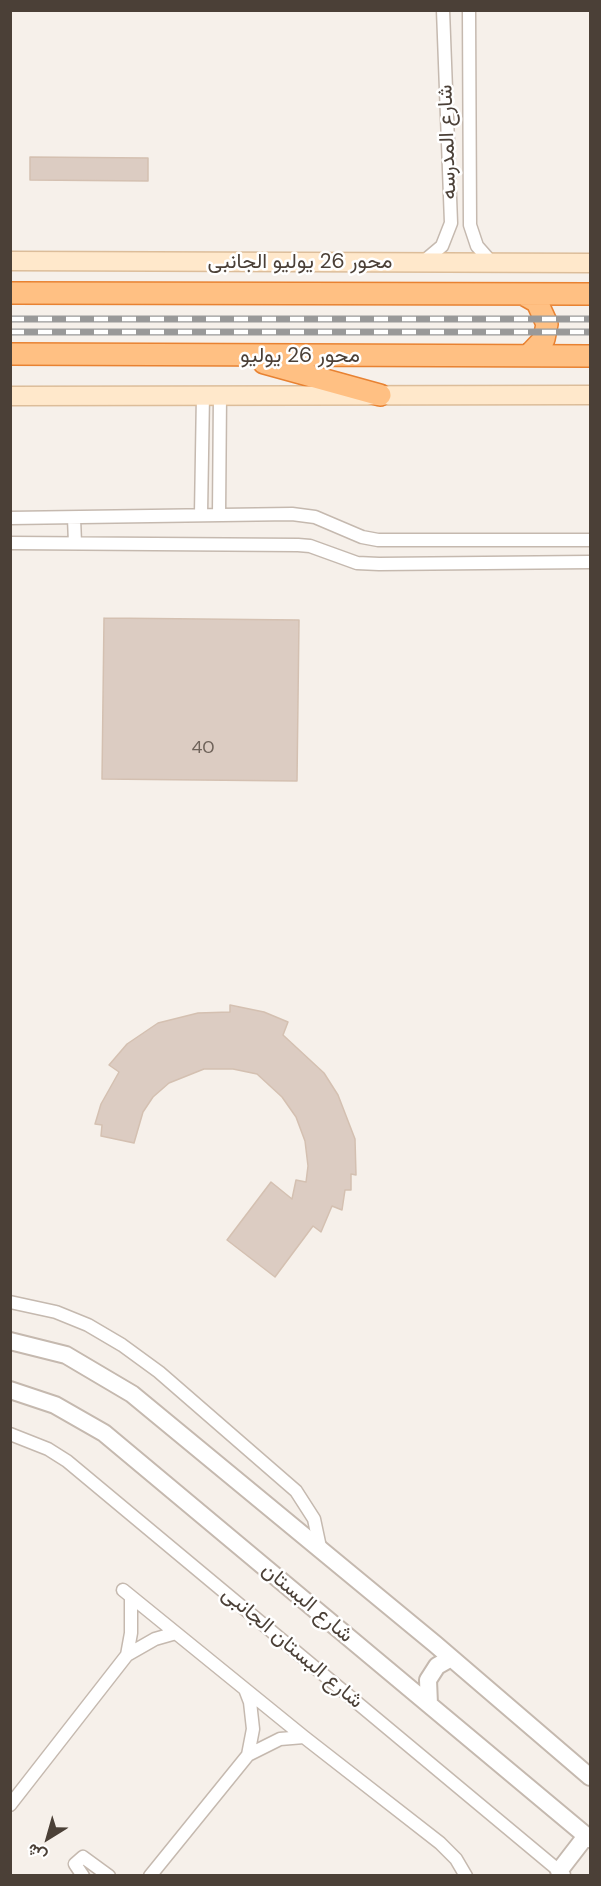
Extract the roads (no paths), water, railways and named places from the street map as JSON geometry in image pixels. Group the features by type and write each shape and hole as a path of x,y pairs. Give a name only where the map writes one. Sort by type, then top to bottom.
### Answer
{"highway":[{"path":"10,293 591,294"},
{"path":"523,294 537,302 547,324 544,339 528,356"},
{"name":"محور 26 يوليو","path":"10,354 591,356"},
{"path":"237,356 380,395"}],"main road":[{"name":"محور 26 يوليو الجانبى","path":"10,261 591,263"},
{"path":"10,396 591,395"}],"street":[{"name":"شارع المدرسه","path":"423,262 442,246 451,223 443,10"},
{"name":"شارع المدرسه","path":"469,10 470,225 477,246 492,263"},
{"path":"201,514 212,394"},
{"path":"212,394 219,515"},
{"path":"10,518 201,514 304,515 378,540 591,540"},
{"path":"74,518 75,543"},
{"path":"473,540 473,562"},
{"path":"10,543 298,544 365,564 591,562"},
{"path":"10,1302 56,1312 88,1325 122,1345 159,1372 296,1491 314,1519 321,1552"},
{"path":"10,1341 66,1355 132,1394 591,1777"},
{"name":"شارع البستان","path":"10,1390 55,1405 104,1433 588,1838"},
{"name":"شارع البستان الجانبى","path":"10,1434 48,1449 67,1461 558,1874"},
{"path":"128,1655 131,1633 127,1594 440,1843 456,1859 466,1875"},
{"path":"10,1805 128,1655 155,1639 176,1634"},
{"path":"429,1704 428,1680 437,1666 451,1658"},
{"path":"245,1689 254,1729 248,1755"},
{"path":"150,1875 248,1755 280,1739 304,1737"},
{"path":"558,1874 588,1838"},
{"path":"82,1875 75,1864 83,1857 110,1875"}],"railway":[{"path":"10,319 590,319"},
{"path":"10,332 590,332"}]}
